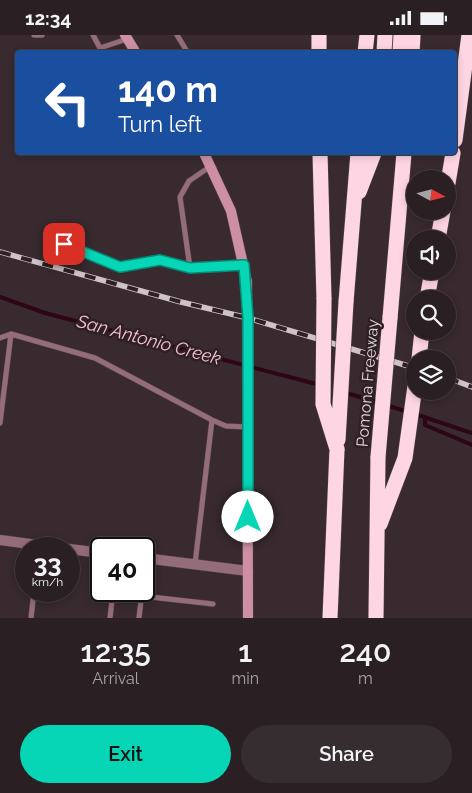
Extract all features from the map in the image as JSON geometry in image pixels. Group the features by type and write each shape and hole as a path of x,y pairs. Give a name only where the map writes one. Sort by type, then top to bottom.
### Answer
{"highway":[{"path":"319,35 319,50"},
{"path":"366,50 367,35"},
{"path":"384,50 385,35"},
{"path":"400,50 401,35"},
{"path":"412,50 413,35"},
{"path":"457,125 469,35"},
{"path":"320,155 324,299 323,404 337,449"},
{"name":"Pomona Freeway","path":"330,618 337,449 358,155"},
{"path":"354,207 373,155"},
{"path":"393,155 400,206"},
{"name":"Pomona Freeway","path":"376,618 378,457 404,155"},
{"path":"450,170 453,155"},
{"path":"376,534 406,458 413,400"}],"street":[{"path":"126,37 134,50"},
{"path":"205,155 231,211 244,265 248,318 248,618"},
{"path":"0,540 15,543"},
{"path":"155,560 248,571"}],"lane":[{"path":"34,35 42,35"},
{"path":"93,35 100,49 126,37"},
{"path":"177,35 186,50"},
{"path":"190,268 180,197 189,181 211,165"},
{"path":"64,244 120,267 160,260 190,268 244,265"},
{"path":"0,423 11,334"},
{"path":"0,338 11,334 95,358 212,421 226,426 248,427"},
{"path":"195,565 212,421"},
{"path":"155,596 213,604"},
{"path":"31,618 33,602"},
{"path":"110,618 112,602"},
{"path":"139,618 141,602"}],"waterway":[{"name":"San Antonio Creek","path":"0,297 45,313 320,385"},
{"name":"San Antonio Creek","path":"343,392 380,403"},
{"name":"San Antonio Creek","path":"386,405 408,412"},
{"name":"San Antonio Creek","path":"415,414 472,433"},
{"path":"425,417 425,425 472,445"}],"railway":[{"path":"0,252 181,302 248,318 406,365"},
{"path":"456,381 472,387"}],"route":[{"path":"64,244 120,267 160,260 190,268 204,269 244,265 247,282 248,318 248,517"}]}
